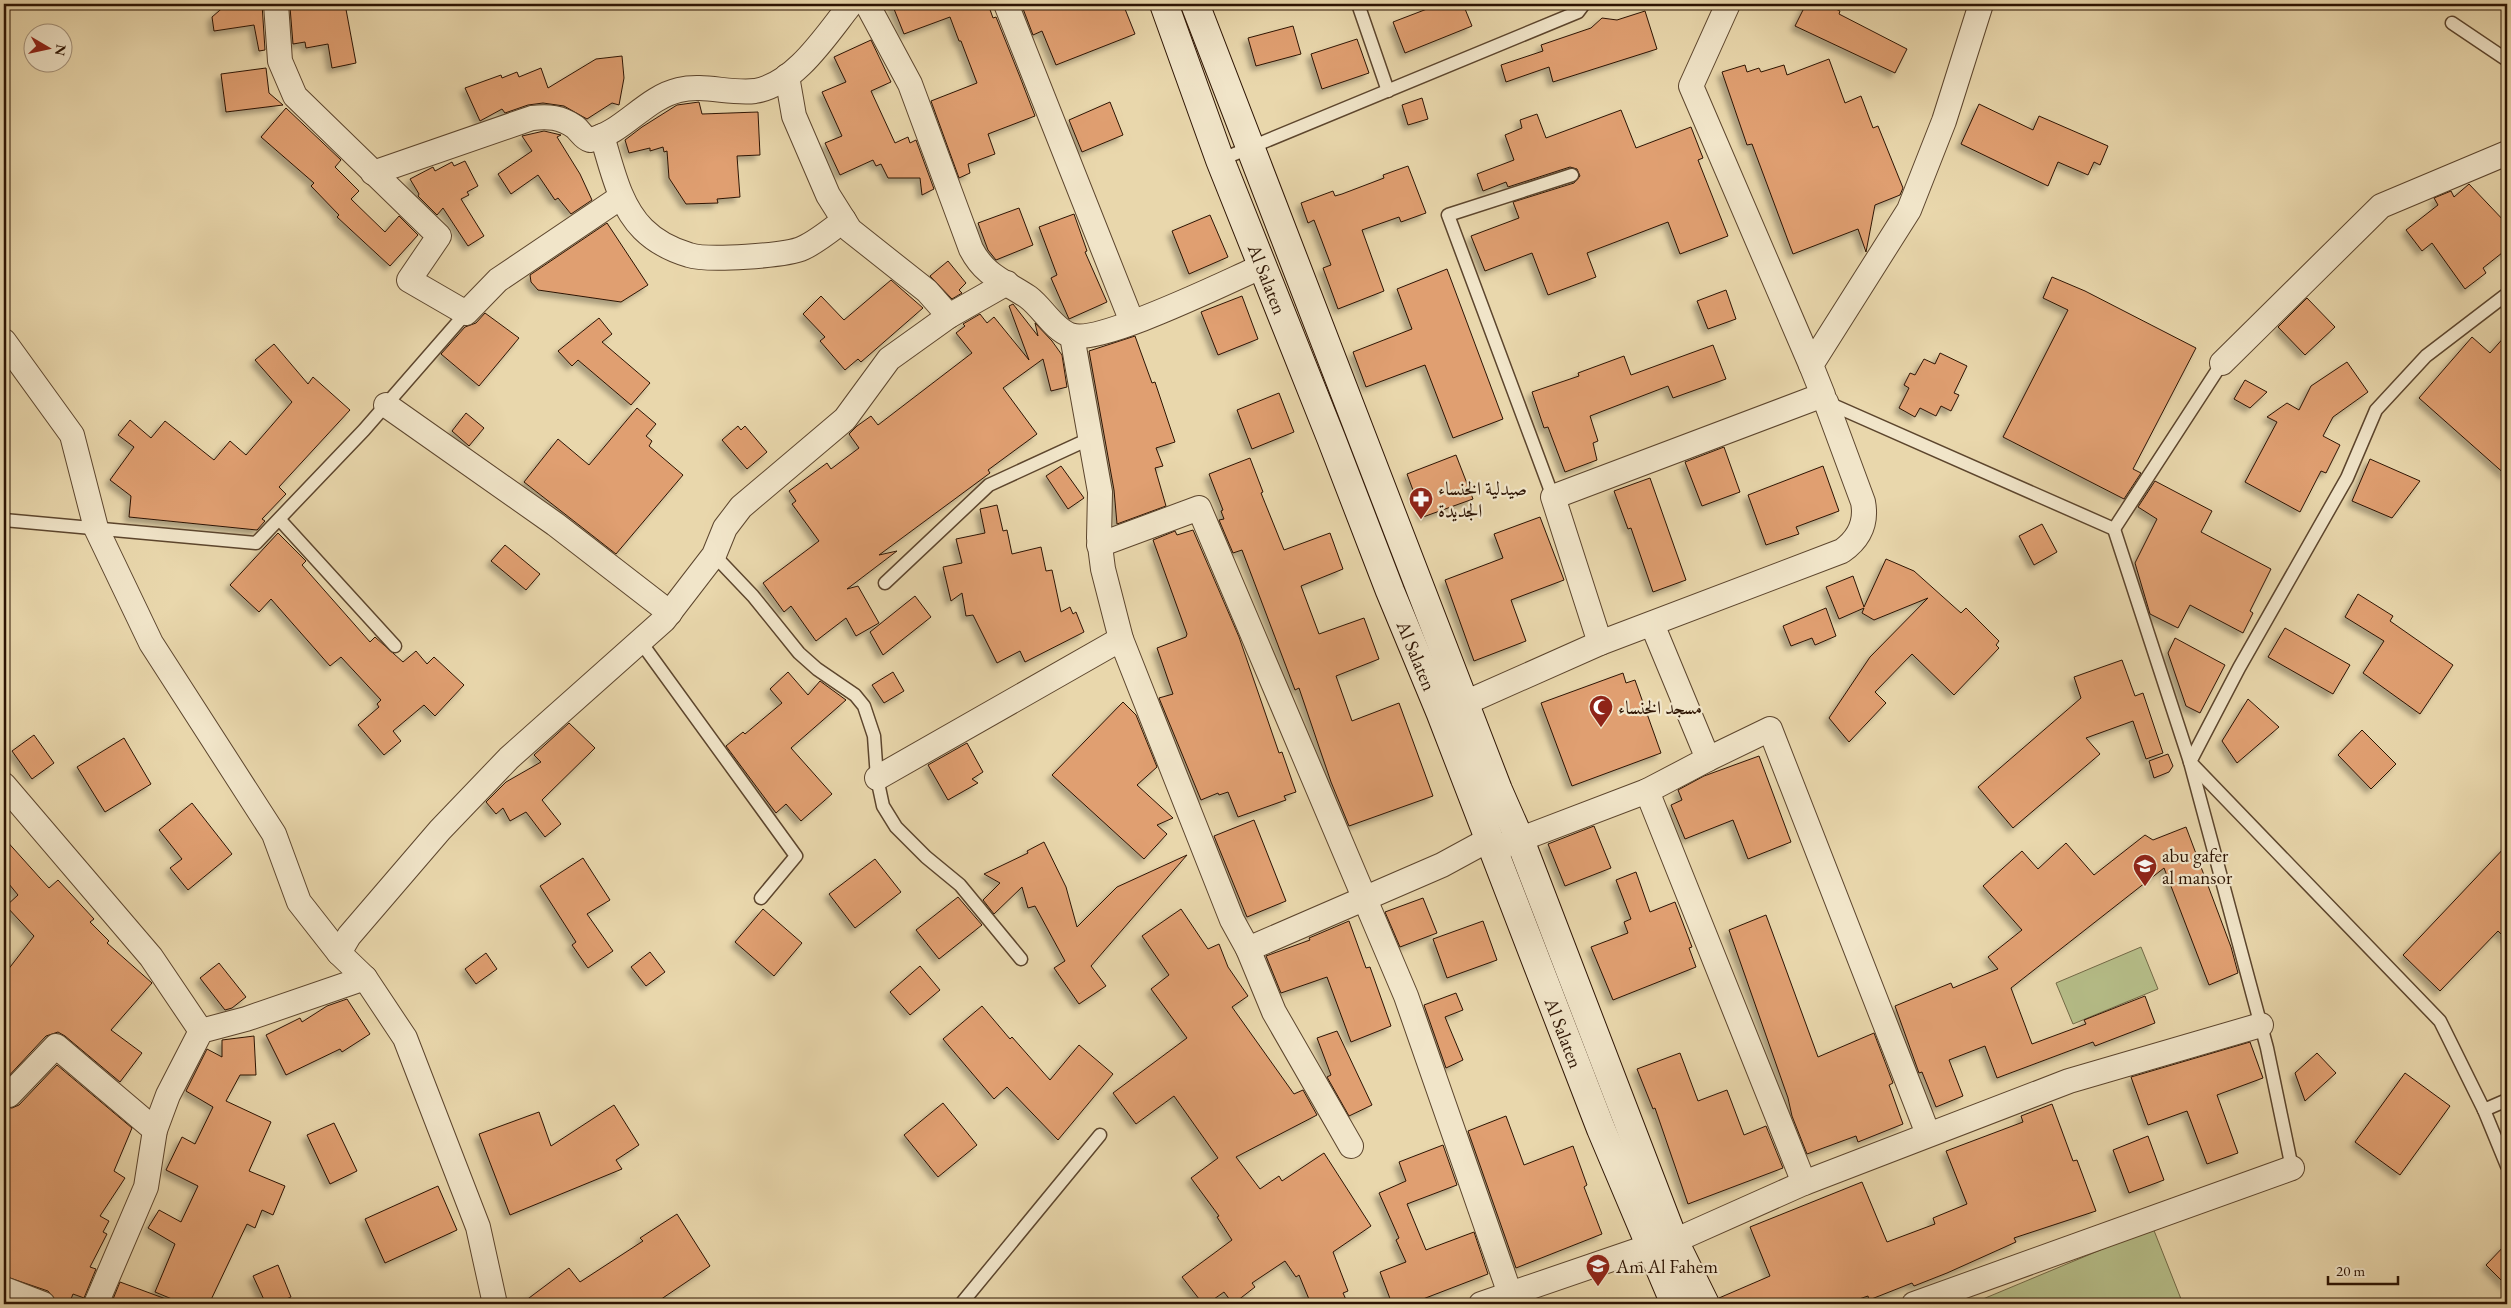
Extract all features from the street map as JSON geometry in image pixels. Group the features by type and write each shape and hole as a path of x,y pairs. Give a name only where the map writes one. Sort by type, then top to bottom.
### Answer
{"main road":[{"name":"Al Salaten","path":"1164,4 1220,160 1440,714 1601,1129 1662,1243 1705,1304"},
{"name":"Al Salaten","path":"1195,4 1498,790 1520,840 1662,1243 1675,1304"}],"street":[{"path":"276,4 280,60 295,96 440,236 409,280 466,314 498,280 621,197"},
{"path":"373,173 532,118 549,116 563,120 576,128 584,138 590,140 602,136 661,98 679,90 754,91 773,86 806,60 851,4"},
{"path":"867,4 910,84 971,249 979,264 991,276 1008,283 1035,302 1062,331 1072,336 1083,337 1104,333 1263,266"},
{"path":"1006,4 1132,322"},
{"path":"1440,714 1600,643 1842,551 1857,537 1864,520 1864,502 1811,365 1691,86 1728,4"},
{"path":"1811,365 1909,210 1944,121 1981,4"},
{"path":"787,76 794,116 828,195 850,230 927,291 949,316"},
{"path":"602,136 621,197 642,229 664,247 692,256 776,255 802,249 825,235 844,220"},
{"path":"2222,363 2381,206 2507,153"},
{"path":"339,953 349,936 434,838 509,758 670,613 714,554 725,528 742,507 845,419 889,359 949,316 1008,283"},
{"path":"1072,336 1089,440 1100,492 1099,545 1103,569 1121,639 1214,879 1232,920 1248,949 1274,1012 1351,1146"},
{"path":"4,340 72,435 96,528 151,643 274,834 299,902 339,953 364,978 405,1038 478,1227 495,1304"},
{"path":"1600,643 1552,497 1824,398"},
{"path":"386,405 555,524 670,613"},
{"path":"1099,545 1199,508 1406,996 1510,1294"},
{"path":"1652,624 1708,759"},
{"path":"877,778 1121,639"},
{"path":"1248,949 1490,845 1520,840 1647,792 1708,759 1770,729 1928,1134"},
{"path":"4,785 151,957 201,1031"},
{"path":"1647,792 1804,1183"},
{"path":"96,1304 146,1187 155,1130 168,1095 201,1031 246,1020 364,978"},
{"path":"1481,1304 1662,1243 1804,1183 2069,1081 2261,1025"},
{"path":"9,1094 56,1046 155,1130"},
{"path":"1914,1304 2292,1168"},
{"path":"4,1289 43,1304"}],"lane":[{"path":"1358,4 1388,91"},
{"path":"1220,160 1578,12 1584,4"},
{"path":"2452,23 2507,60"},
{"path":"1552,497 1448,215 1572,175"},
{"path":"2190,762 2239,668 2347,478 2376,410 2426,356 2507,294"},
{"path":"4,520 256,543 280,520 386,405 466,314"},
{"path":"2114,529 2222,363"},
{"path":"1824,398 2114,529 2190,762 2261,1025 2292,1168"},
{"path":"885,582 989,485 1089,440"},
{"path":"280,520 395,646"},
{"path":"714,554 754,596 800,653 816,669 855,695 864,706 874,736 877,778 883,806 896,827 926,857 960,885 1020,959"},
{"path":"640,641 796,856 761,898"},
{"path":"2190,762 2440,1021 2484,1110 2507,1166"},
{"path":"2484,1110 2507,1100"},
{"path":"961,1304 1100,1135"}],"green space":[{"path":"2141,947 2158,989 2073,1024 2056,983"},
{"path":"2153,1228 2183,1304 1971,1304"}],"building":[{"path":"227,4 262,4 265,50 259,51 254,25 214,31 212,17"},
{"path":"306,4 345,4 356,63 332,68 328,44 306,48 305,42 293,44 290,7"},
{"path":"892,4 988,4 993,18 996,17 1020,77 1035,116 988,134 995,154 968,164 970,173 959,178 931,101 977,83 961,41 959,41 950,17 904,34"},
{"path":"1027,4 1123,4 1135,34 1056,65 1042,31 1033,35 1022,6"},
{"path":"1440,4 1463,4 1472,26 1405,53 1393,22"},
{"path":"1806,4 1825,4 1840,11 1839,14 1907,49 1895,73 1795,26"},
{"path":"1645,11 1657,49 1553,82 1549,67 1506,82 1501,65 1543,51 1541,45 1591,28 1602,18 1617,20"},
{"path":"1293,26 1301,54 1256,66 1248,38"},
{"path":"1357,39 1369,73 1322,89 1311,54"},
{"path":"871,40 891,82 871,91 895,143 908,137 910,143 916,140 934,189 922,195 920,178 888,178 881,164 876,166 873,160 840,175 825,143 842,136 822,92 846,82 834,57"},
{"path":"622,56 624,78 619,105 612,103 587,119 564,106 543,103 528,105 505,113 502,109 480,121 465,88 501,75 502,78 517,72 519,77 541,68 548,88 596,59"},
{"path":"1829,59 1845,103 1861,96 1873,128 1878,126 1903,188 1900,195 1875,205 1866,252 1858,229 1793,254 1752,144 1747,145 1722,72 1745,65 1747,72 1759,68 1761,72 1784,65 1787,75"},
{"path":"266,68 269,93 283,105 226,112 221,74"},
{"path":"1422,98 1428,119 1408,125 1402,105"},
{"path":"699,102 702,114 758,112 760,155 737,156 740,197 717,199 718,203 686,204 669,178 667,151 664,152 663,147 650,151 650,148 629,153 625,140 642,127 677,105"},
{"path":"1110,102 1123,135 1082,152 1069,120"},
{"path":"1979,104 2033,130 2039,116 2108,146 2100,165 2094,162 2088,175 2058,162 2048,186 1961,144"},
{"path":"286,108 341,160 335,167 359,191 351,199 385,232 399,216 418,235 390,266 337,217 339,215 311,186 314,183 261,137"},
{"path":"1621,110 1636,148 1691,127 1703,158 1698,160 1728,236 1680,254 1668,222 1587,253 1596,277 1548,295 1532,253 1485,271 1471,236 1519,218 1513,202 1574,183 1580,176 1577,169 1570,167 1508,187 1506,182 1483,191 1477,174 1514,160 1505,135 1522,128 1520,120 1537,114 1546,138"},
{"path":"544,131 561,135 557,137 580,174 592,200 571,214 558,198 555,200 538,175 511,194 498,174 532,151 522,136"},
{"path":"465,161 478,186 467,192 469,195 461,199 484,236 468,246 443,208 437,215 418,196 419,194 410,179 433,167 435,171 452,162 454,166"},
{"path":"1408,166 1426,213 1401,222 1399,217 1362,230 1384,291 1338,309 1323,268 1331,265 1314,220 1308,223 1301,203 1333,191 1335,196 1342,194 1384,178 1383,175"},
{"path":"2469,184 2507,224 2507,249 2483,268 2486,273 2465,289 2432,243 2422,251 2406,230 2438,205 2434,198 2451,191 2454,197"},
{"path":"1019,208 1033,245 996,260 988,250 978,223"},
{"path":"1074,214 1087,251 1085,252 1107,302 1069,319 1051,278 1057,275 1039,227"},
{"path":"1210,215 1228,257 1189,274 1172,231"},
{"path":"607,223 648,285 621,302 538,290 531,282 530,275"},
{"path":"948,261 966,283 959,290 962,293 952,299 930,276"},
{"path":"1447,269 1503,419 1453,438 1425,365 1366,387 1353,352 1412,329 1397,289"},
{"path":"2052,277 2085,291 2196,348 2133,469 2141,473 2124,499 2003,437 2068,310 2043,298"},
{"path":"891,280 923,308 861,362 858,359 845,370 820,341 825,337 803,314 821,296 844,320"},
{"path":"1726,290 1736,319 1708,329 1697,301"},
{"path":"1242,296 1258,339 1218,355 1201,312"},
{"path":"2307,298 2335,327 2305,355 2278,327"},
{"path":"1013,304 1038,336 1035,323 1062,355 1067,387 1051,391 1043,359 1003,388 1037,434 988,470 990,473 879,555 897,551 847,589 858,586 879,623 856,636 846,618 816,641 791,606 784,612 763,583 819,541 792,504 796,501 789,491 827,463 831,469 859,448 849,434 857,426 871,416 878,425 972,353 956,333 965,326 963,324 980,314 987,323 994,317 1029,360 1009,306"},
{"path":"485,313 519,338 479,386 441,354 465,327 476,323"},
{"path":"599,318 612,334 602,342 650,383 631,405 578,360 572,366 558,351"},
{"path":"2507,334 2507,476 2419,398 2472,337 2490,353"},
{"path":"1135,336 1152,383 1155,382 1175,442 1156,448 1163,466 1155,468 1166,506 1117,524 1114,490 1089,351"},
{"path":"274,344 308,384 313,377 350,410 279,487 286,494 262,519 265,521 257,530 129,517 131,496 110,480 134,447 118,435 130,420 151,438 165,421 214,460 230,441 246,455 292,402 255,360"},
{"path":"1713,345 1726,379 1673,398 1668,386 1590,416 1598,441 1593,443 1597,460 1565,472 1548,427 1544,428 1532,392 1579,376 1578,373 1624,356 1631,375"},
{"path":"1940,353 1967,366 1954,393 1959,395 1951,411 1941,406 1936,416 1920,408 1915,417 1899,408 1909,388 1904,385 1910,373 1915,375 1924,359 1935,364"},
{"path":"2347,362 2368,392 2333,417 2323,436 2340,445 2326,473 2321,471 2300,512 2245,482 2277,422 2267,417 2287,403 2299,410 2311,386"},
{"path":"2245,380 2267,392 2250,408 2234,399"},
{"path":"1279,393 1294,432 1252,449 1237,410"},
{"path":"637,408 656,424 646,436 652,441 649,446 683,475 616,554 524,482 558,439 589,465"},
{"path":"466,413 484,428 469,446 452,431"},
{"path":"738,426 741,430 745,426 767,452 747,469 722,440"},
{"path":"1724,447 1740,492 1702,506 1685,462"},
{"path":"1456,455 1473,499 1423,517 1407,474"},
{"path":"1250,458 1263,492 1261,493 1284,550 1330,533 1343,569 1301,586 1319,634 1364,618 1379,659 1336,676 1352,721 1399,703 1433,796 1349,826 1331,782 1299,688 1295,690 1242,550 1233,553 1219,520 1224,519 1221,511 1223,510 1209,474"},
{"path":"2370,459 2420,481 2392,518 2352,501"},
{"path":"1061,466 1084,498 1068,509 1046,476"},
{"path":"1823,466 1839,511 1796,527 1799,534 1766,545 1748,495"},
{"path":"1650,478 1686,580 1653,592 1631,528 1628,529 1614,491"},
{"path":"2155,481 2212,511 2201,532 2271,569 2250,611 2253,613 2243,633 2190,605 2178,628 2150,614 2135,563 2157,519 2138,507"},
{"path":"997,505 1003,531 1007,530 1012,554 1041,547 1046,571 1052,570 1061,612 1070,607 1073,614 1076,612 1084,632 1025,662 1020,651 997,663 973,615 966,616 962,593 951,601 943,567 962,563 956,539 985,533 980,509"},
{"path":"1540,517 1564,580 1511,600 1526,641 1474,661 1445,580 1503,558 1494,534"},
{"path":"2042,524 2057,552 2034,565 2019,536"},
{"path":"1193,530 1239,637 1279,753 1282,752 1296,792 1284,796 1286,800 1238,817 1228,792 1219,795 1218,793 1201,800 1159,698 1173,694 1157,648 1186,637 1187,634 1153,540 1175,531 1177,535"},
{"path":"278,533 306,561 302,565 370,642 375,637 403,662 416,651 427,664 434,657 464,685 435,716 424,705 393,731 401,741 384,755 358,725 379,707 377,704 381,700 341,657 330,666 271,599 259,612 230,585"},
{"path":"505,545 540,574 526,590 491,561"},
{"path":"1886,559 1914,571 1961,613 1966,608 1999,641 1996,645 1999,648 1954,695 1912,654 1875,692 1886,703 1849,742 1829,718 1870,657 1928,598 1874,620 1862,613 1864,608 1839,619 1826,587 1853,576 1864,607"},
{"path":"2358,594 2393,616 2390,621 2453,665 2420,714 2363,673 2384,641 2345,617"},
{"path":"915,596 931,617 883,655 870,632"},
{"path":"1826,608 1836,636 1815,645 1812,638 1791,646 1783,626"},
{"path":"2285,628 2350,665 2333,694 2268,657"},
{"path":"2175,638 2225,665 2200,713 2186,706 2168,653"},
{"path":"2122,660 2135,696 2143,693 2163,753 2146,759 2133,721 2086,738 2100,754 2013,828 1978,787 2081,698 2074,677"},
{"path":"788,672 808,695 820,681 846,700 791,748 832,794 801,821 786,804 776,813 726,746 743,732 745,734 782,703 770,689"},
{"path":"893,672 904,691 884,703 872,685"},
{"name":"مسجد الخنساء","path":"1623,673 1626,683 1635,680 1661,753 1572,786 1541,703"},
{"path":"2248,699 2279,727 2237,763 2222,741"},
{"path":"1123,702 1136,715 1157,767 1137,785 1173,818 1157,825 1167,834 1144,859 1052,775"},
{"path":"569,723 595,748 542,800 561,824 545,837 526,812 510,821 503,808 496,814 486,802 506,782 541,762 534,755"},
{"path":"2362,730 2396,764 2371,789 2338,755"},
{"path":"34,735 54,763 32,779 12,751"},
{"path":"124,738 151,784 105,812 77,767"},
{"path":"967,743 983,772 972,779 978,783 948,800 928,765"},
{"path":"2168,754 2173,766 2169,772 2154,778 2149,761"},
{"path":"1759,756 1791,842 1748,859 1733,820 1685,839 1671,805 1682,800 1678,790 1704,776"},
{"path":"192,803 232,854 188,890 170,868 182,859 159,830"},
{"path":"1254,820 1286,901 1247,917 1214,836"},
{"path":"1594,826 1611,868 1565,886 1548,844"},
{"path":"2186,827 2231,947 2238,973 2209,985 2164,868 2011,988 2032,1044 2086,1024 2084,1020 2145,996 2155,1023 2095,1046 2093,1042 1997,1078 1985,1046 1949,1060 1963,1096 1936,1107 1922,1072 1919,1073 1895,1006 1951,983 1953,988 1998,969 1988,957 2022,930 1983,886 2022,851 2038,869 2066,843 2094,875 2145,835 2153,840"},
{"path":"4,838 49,888 58,880 94,919 90,922 109,941 107,943 152,983 111,1030 142,1053 120,1082 58,1032 46,1036 4,1081 4,975 34,936 6,906 18,895 4,878"},
{"path":"1044,842 1066,887 1077,927 1117,887 1187,855 1091,966 1106,986 1079,1004 1054,968 1065,961 1035,906 1028,908 1022,887 994,914 983,900 1000,883 984,874 1028,853 1027,851"},
{"path":"2507,845 2507,940 2498,931 2440,991 2403,955"},
{"path":"583,858 610,900 587,914 613,951 588,968 572,945 576,942 540,886"},
{"path":"875,859 901,892 855,928 829,894"},
{"path":"1636,872 1650,912 1675,902 1692,947 1689,948 1696,967 1613,1000 1591,947 1628,933 1624,922 1631,919 1616,880"},
{"path":"958,897 982,925 939,959 916,930"},
{"path":"1423,898 1437,933 1400,947 1385,912"},
{"path":"763,909 802,943 774,976 735,942"},
{"path":"1181,909 1208,949 1219,944 1228,967 1248,996 1232,1007 1294,1094 1303,1090 1317,1115 1236,1157 1260,1189 1279,1176 1282,1181 1324,1153 1371,1226 1333,1252 1348,1291 1343,1293 1348,1304 1311,1304 1299,1275 1296,1277 1285,1261 1252,1283 1255,1287 1233,1304 1224,1292 1207,1304 1203,1304 1182,1277 1232,1240 1217,1217 1219,1216 1191,1178 1218,1158 1174,1096 1136,1124 1113,1093 1187,1038 1151,989 1169,975 1142,936"},
{"path":"1766,915 1818,1057 1874,1033 1893,1083 1889,1085 1903,1124 1858,1142 1856,1136 1807,1154 1792,1116 1788,1098 1729,930"},
{"path":"1349,921 1366,968 1370,967 1391,1026 1351,1042 1327,977 1281,993 1266,956 1310,940 1309,938"},
{"path":"1483,921 1497,960 1447,978 1433,939"},
{"path":"650,952 665,972 646,986 631,967"},
{"path":"486,953 497,969 476,984 465,969"},
{"path":"219,963 246,997 232,1008 225,1010 200,978"},
{"path":"920,966 940,990 910,1015 890,992"},
{"path":"1456,993 1463,1010 1445,1017 1463,1060 1446,1068 1424,1005"},
{"path":"347,999 370,1034 342,1052 340,1049 286,1075 266,1035 300,1018 302,1022 327,1006"},
{"path":"982,1006 1010,1039 1012,1037 1050,1080 1079,1045 1113,1074 1058,1140 1007,1087 994,1099 943,1039"},
{"path":"1337,1031 1372,1105 1349,1116 1327,1077 1331,1075 1317,1038"},
{"path":"254,1036 256,1075 240,1075 226,1101 271,1122 249,1171 285,1186 273,1215 262,1210 255,1228 247,1224 209,1304 184,1304 155,1292 175,1244 148,1228 159,1210 181,1222 198,1186 166,1170 182,1137 195,1144 213,1107 186,1091 207,1049 222,1057 222,1040"},
{"path":"2250,1042 2263,1078 2217,1095 2238,1153 2207,1164 2187,1111 2148,1125 2131,1077"},
{"path":"1680,1053 1698,1101 1727,1090 1744,1135 1766,1126 1783,1168 1688,1204 1655,1108 1653,1109 1637,1069"},
{"path":"2317,1053 2336,1073 2305,1101 2295,1073"},
{"path":"57,1065 132,1128 114,1171 125,1178 100,1216 109,1221 103,1232 107,1234 90,1267 96,1269 84,1298 73,1294 69,1304 56,1301 48,1291 4,1276 4,1107 12,1108 19,1105"},
{"path":"2405,1073 2450,1106 2400,1175 2355,1142"},
{"path":"943,1103 977,1145 938,1177 904,1135"},
{"path":"2052,1104 2073,1161 2077,1160 2096,1211 2014,1238 2016,1242 1947,1273 1914,1286 1912,1283 1869,1300 1868,1296 1844,1304 1720,1304 1719,1298 1770,1276 1750,1227 1862,1182 1887,1242 1935,1224 1933,1218 1967,1204 1946,1151 2023,1122 2021,1116"},
{"path":"614,1105 639,1145 616,1160 622,1169 510,1215 479,1134 539,1112 551,1146"},
{"path":"1506,1116 1524,1165 1573,1146 1587,1185 1584,1187 1602,1234 1516,1268 1468,1131"},
{"path":"334,1123 357,1171 330,1184 307,1135"},
{"path":"2148,1136 2164,1180 2129,1193 2113,1150"},
{"path":"1443,1145 1457,1185 1407,1204 1426,1250 1474,1232 1488,1274 1410,1304 1392,1304 1380,1272 1406,1262 1396,1240 1399,1238 1379,1193 1406,1181 1399,1162"},
{"path":"438,1186 457,1230 385,1263 365,1219"},
{"path":"677,1214 710,1266 654,1304 521,1304 569,1268 580,1282 643,1241 640,1238"},
{"path":"2507,1243 2507,1286 2486,1265"},
{"path":"278,1265 291,1297 274,1304 266,1304 253,1276"},
{"path":"120,1282 174,1302 174,1304 111,1304"}],"place":[{"name":"صيدلية الخنساء الجديدة","path":"1421,520"},
{"name":"مسجد الخنساء","path":"1601,728"},
{"name":"abu gafer al mansor","path":"2145,887"},
{"name":"Am Al Fahem","path":"1598,1287"}]}
